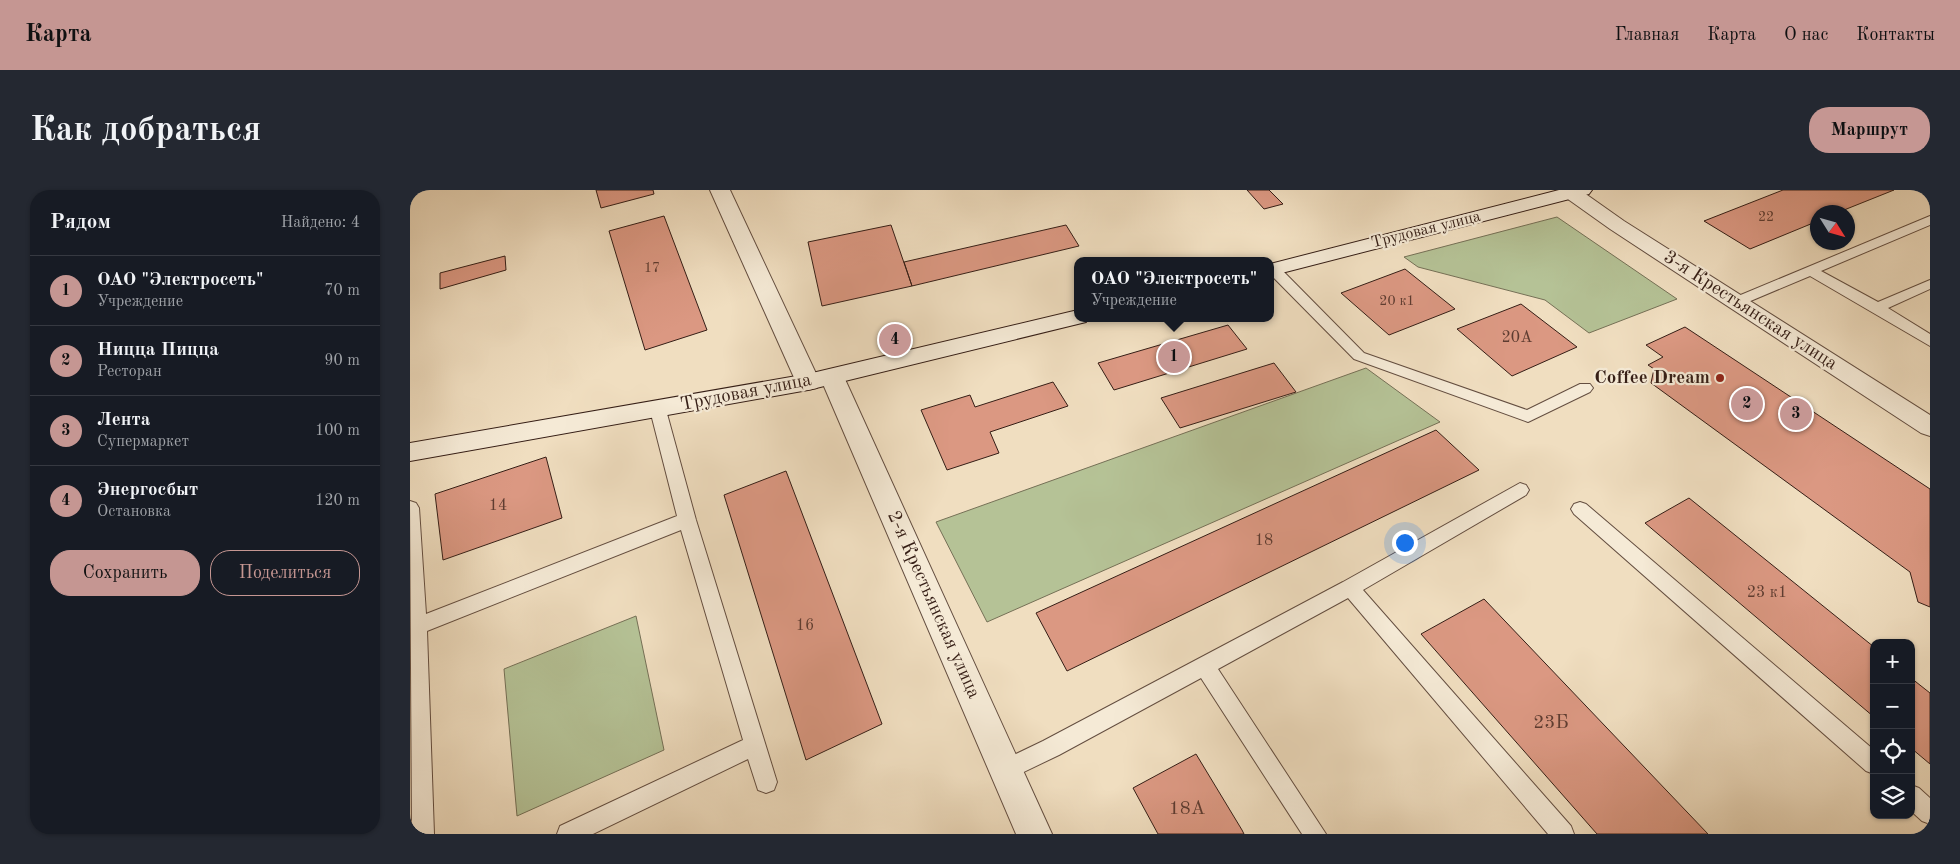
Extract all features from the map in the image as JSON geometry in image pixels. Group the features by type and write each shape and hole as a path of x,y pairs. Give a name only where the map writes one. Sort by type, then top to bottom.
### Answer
{"street":[{"name":"2-я Крестьянская улица","path":"720,190 820,379 1034,834"},
{"name":"Трудовая улица","path":"1274,269 1574,191"},
{"name":"3-я Крестьянская улица","path":"1574,191 1736,302 1930,427"},
{"name":"Трудовая улица","path":"410,452 658,410 820,379 1074,318"}],"lane":[{"path":"1736,302 1930,220"},
{"path":"1810,270 1930,341"},
{"path":"1274,272 1359,356 1528,416 1584,388"},
{"path":"1877,308 1930,284"},
{"path":"658,410 687,520 766,782"},
{"path":"1005,770 1051,748 1350,588 1520,490"},
{"path":"410,508 413,627 423,834"},
{"path":"1580,509 1870,761"},
{"path":"413,627 687,520"},
{"path":"1350,588 1563,834"},
{"path":"1204,665 1315,834"},
{"path":"568,834 754,746"},
{"path":"1915,800 1930,813"}],"green space":[{"path":"1557,217 1677,299 1589,333 1545,300 1418,267 1404,257"},
{"path":"1366,368 1440,422 987,622 936,522"},
{"path":"636,616 664,750 517,816 504,669"}],"building":[{"path":"596,190 653,190 654,194 601,208"},
{"path":"1247,190 1269,190 1283,204 1264,209"},
{"path":"1783,190 1894,190 1855,206 1810,205 1810,224 1750,249 1704,221"},
{"path":"664,216 707,330 645,350 609,231"},
{"path":"891,225 912,286 822,306 808,242"},
{"path":"1066,225 1079,246 912,286 904,262"},
{"path":"505,256 506,270 440,289 440,273"},
{"path":"1405,269 1455,309 1389,335 1341,293"},
{"path":"1521,304 1577,347 1512,376 1457,329"},
{"path":"1228,325 1247,349 1114,390 1098,363"},
{"path":"1685,327 1930,489 1930,607 1918,602 1910,572 1651,383 1654,369 1648,365 1663,357 1646,345"},
{"path":"1274,363 1296,392 1180,428 1161,398"},
{"path":"1053,382 1068,406 990,432 999,453 947,470 921,410 970,395 975,407"},
{"path":"1436,430 1479,470 1067,671 1036,613"},
{"path":"546,457 562,518 443,560 435,494"},
{"path":"786,471 882,724 806,760 724,495"},
{"path":"1689,498 1870,644 1870,714 1645,523"},
{"path":"1484,599 1708,834 1597,834 1421,634"},
{"path":"1915,681 1930,693 1930,764 1915,751"},
{"path":"1196,754 1244,834 1158,834 1133,788"}],"place":[{"name":"Энергосбыт","path":"895,340"},
{"name":"ОАО \"Электросеть\"","path":"1174,357"},
{"name":"Сoffee Dream","path":"1720,378"},
{"name":"Ницца Пицца","path":"1747,404"},
{"name":"Лента","path":"1796,414"}]}
